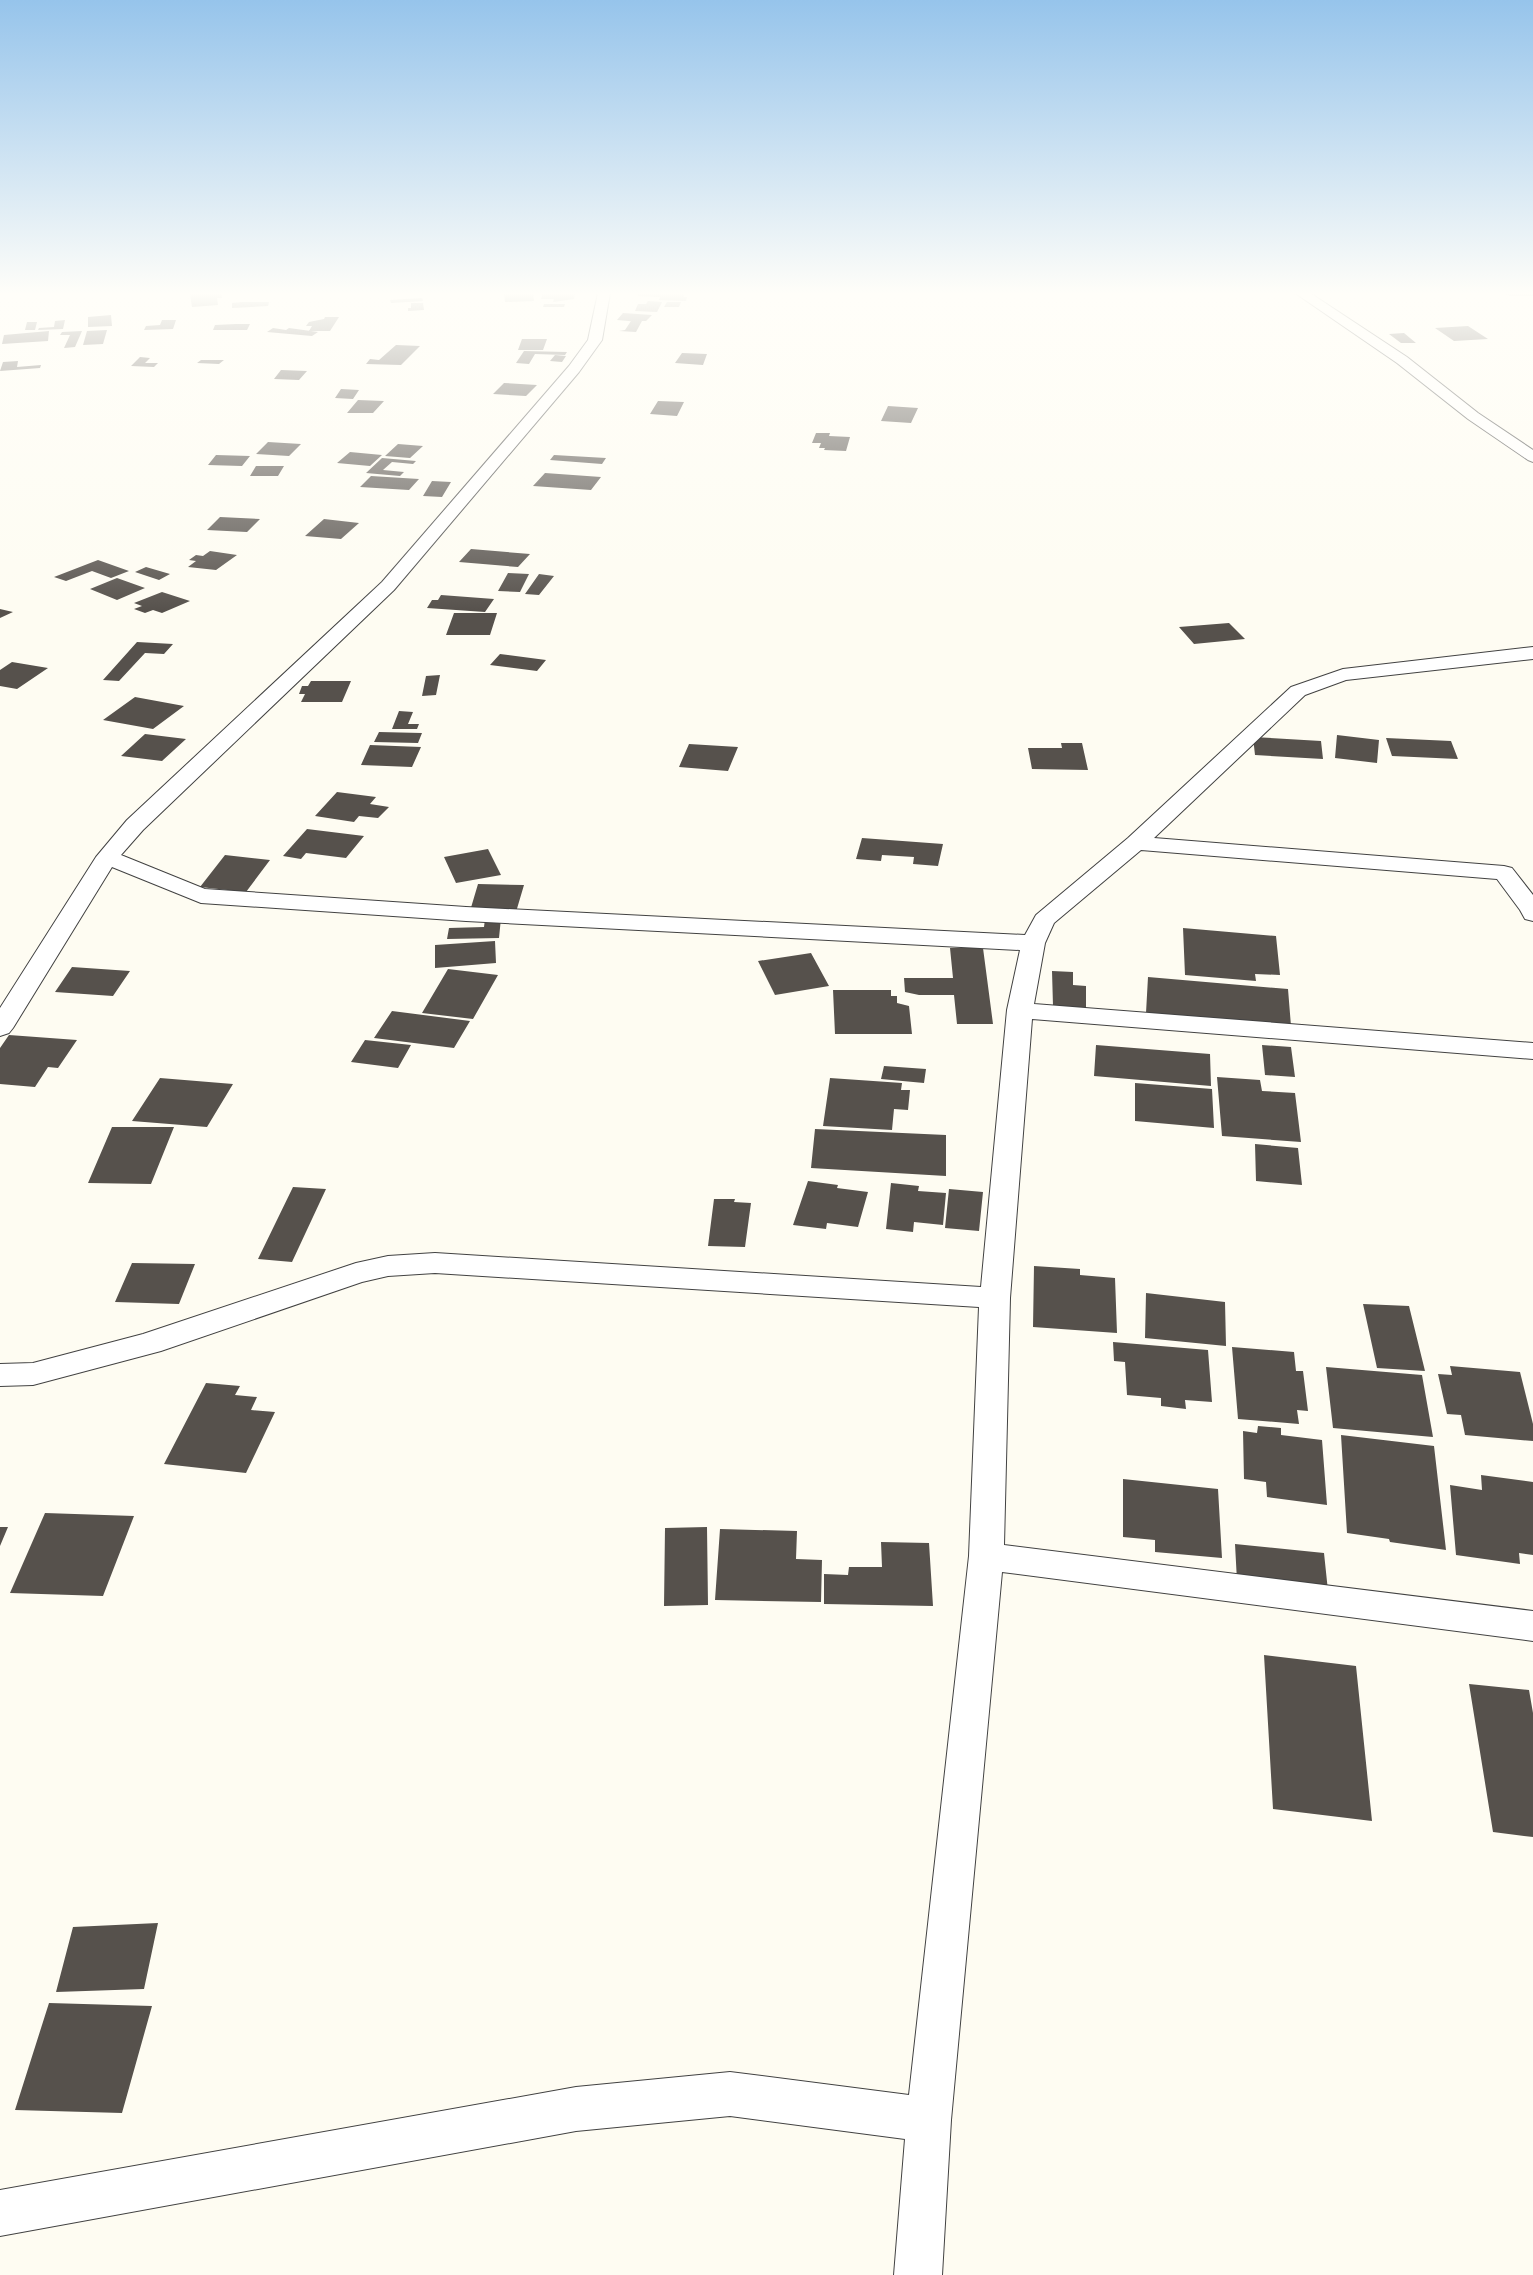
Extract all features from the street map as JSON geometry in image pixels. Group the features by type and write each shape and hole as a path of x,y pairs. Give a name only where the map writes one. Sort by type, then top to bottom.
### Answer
{"street":[{"path":"5,1013 107,857 135,826 388,586 548,399"},
{"path":"1451,399 1472,416 1533,457"},
{"path":"918,2275 929,2120 986,1556 995,1298 1020,1010 1033,943 1044,920 1136,844 1298,691 1343,675 1533,653"},
{"path":"1136,844 1504,873 1532,909 1533,914"},
{"path":"107,857 200,896 466,914 1033,943"},
{"path":"1020,1010 1533,1051"},
{"path":"0,1375 33,1374 150,1343 356,1273 398,1265 435,1263 995,1298"},
{"path":"986,1556 1533,1626"},
{"path":"0,2213 576,2109 730,2094 929,2120"}],"building":[{"path":"358,400 384,401 373,413 347,413"},
{"path":"658,401 684,402 677,416 650,414"},
{"path":"888,406 918,408 911,423 881,421"},
{"path":"816,433 830,433 829,436 850,437 846,451 819,448 821,443 812,443"},
{"path":"268,442 301,444 289,456 256,454"},
{"path":"398,444 423,446 410,458 385,456"},
{"path":"350,452 382,455 370,466 337,463"},
{"path":"216,455 250,456 242,466 208,465"},
{"path":"554,455 606,458 602,464 550,460"},
{"path":"382,458 416,461 413,464 392,462 383,470 404,472 400,476 366,473"},
{"path":"256,466 284,466 278,476 250,476"},
{"path":"545,473 601,477 591,490 533,486"},
{"path":"371,476 419,479 409,490 360,487"},
{"path":"432,481 451,482 442,497 423,496"},
{"path":"220,517 260,519 247,532 207,530"},
{"path":"324,519 359,523 341,539 305,536"},
{"path":"471,549 530,554 518,567 459,562"},
{"path":"210,551 237,555 216,570 188,567 196,561 189,560 196,555 203,556"},
{"path":"98,560 129,571 111,578 92,571 66,581 54,577"},
{"path":"146,567 170,574 159,580 135,572"},
{"path":"508,573 529,574 520,592 498,591"},
{"path":"539,574 554,576 539,595 525,594"},
{"path":"117,578 145,588 117,600 90,589"},
{"path":"162,592 190,601 162,613 153,610 145,613 134,609 142,606 134,603"},
{"path":"441,595 494,599 485,612 427,608 432,600 438,600"},
{"path":"0,609 13,612 0,618"},
{"path":"454,613 497,613 490,635 446,635"},
{"path":"1229,623 1245,639 1194,644 1179,627"},
{"path":"137,642 173,644 164,654 145,653 119,681 103,680"},
{"path":"500,654 546,660 537,671 490,665"},
{"path":"12,662 48,668 17,689 0,686 0,670"},
{"path":"440,675 436,695 422,696 426,676"},
{"path":"311,681 351,681 342,702 301,702 305,694 299,694 302,686 308,686"},
{"path":"135,697 184,706 153,729 103,720"},
{"path":"399,711 413,712 408,724 419,724 417,729 392,729"},
{"path":"379,732 422,733 418,743 374,742"},
{"path":"145,734 186,739 162,761 121,756"},
{"path":"1337,735 1379,740 1377,763 1335,758"},
{"path":"1253,737 1321,741 1323,759 1255,755"},
{"path":"1386,738 1451,741 1458,759 1392,756"},
{"path":"1061,743 1082,743 1088,770 1032,769 1028,748 1062,748"},
{"path":"689,744 738,747 728,771 679,767"},
{"path":"370,745 421,747 412,767 361,765"},
{"path":"337,792 376,797 370,804 389,807 378,818 359,816 354,822 315,816"},
{"path":"307,829 364,836 346,858 306,853 301,859 283,856"},
{"path":"862,838 943,844 938,866 913,864 914,857 882,855 881,861 856,859"},
{"path":"488,849 501,875 456,883 444,857"},
{"path":"225,855 270,860 246,892 200,887"},
{"path":"478,884 524,885 516,912 470,911"},
{"path":"501,918 499,938 447,939 449,928 484,927 485,919"},
{"path":"1183,928 1276,936 1280,975 1255,974 1256,981 1185,975"},
{"path":"495,941 496,963 435,968 435,945"},
{"path":"950,948 983,948 993,1024 957,1024 954,995 919,995 905,992 904,978 953,978"},
{"path":"811,953 829,986 775,995 758,961"},
{"path":"72,967 130,971 113,996 55,992"},
{"path":"448,969 498,975 473,1019 422,1013"},
{"path":"1052,971 1073,972 1073,985 1086,986 1086,1008 1053,1006"},
{"path":"1148,977 1288,989 1291,1026 1146,1013"},
{"path":"833,990 891,990 891,996 897,996 897,1003 909,1006 912,1034 835,1034"},
{"path":"392,1011 470,1021 454,1048 374,1038"},
{"path":"9,1035 77,1040 58,1068 48,1067 35,1087 0,1084 0,1048"},
{"path":"365,1040 411,1045 398,1068 351,1062"},
{"path":"1096,1045 1210,1054 1211,1086 1094,1076"},
{"path":"1262,1045 1291,1047 1295,1077 1265,1075"},
{"path":"884,1066 926,1069 924,1083 881,1079"},
{"path":"1217,1077 1260,1080 1262,1091 1295,1093 1301,1142 1222,1136"},
{"path":"160,1078 233,1084 207,1127 132,1121"},
{"path":"830,1078 902,1083 901,1090 910,1090 908,1110 894,1109 892,1130 823,1126"},
{"path":"1135,1083 1212,1089 1214,1128 1135,1121"},
{"path":"112,1127 174,1127 151,1184 88,1183"},
{"path":"815,1129 946,1135 946,1176 811,1168"},
{"path":"1255,1144 1298,1148 1302,1185 1256,1181"},
{"path":"808,1181 838,1185 837,1188 868,1192 858,1227 827,1223 826,1229 793,1225"},
{"path":"891,1183 919,1186 918,1191 946,1193 943,1225 914,1222 913,1232 886,1229"},
{"path":"293,1187 326,1189 292,1262 258,1259"},
{"path":"949,1189 983,1192 979,1231 945,1228"},
{"path":"714,1199 735,1199 734,1202 751,1203 745,1247 708,1246"},
{"path":"132,1263 195,1264 179,1304 115,1302"},
{"path":"1034,1266 1080,1269 1080,1275 1115,1278 1117,1333 1033,1327"},
{"path":"1146,1293 1225,1302 1226,1346 1145,1338"},
{"path":"1363,1304 1409,1306 1425,1371 1377,1368"},
{"path":"1113,1342 1208,1350 1212,1402 1185,1400 1186,1409 1161,1406 1161,1398 1127,1395 1125,1362 1114,1361"},
{"path":"1232,1347 1294,1352 1296,1371 1303,1371 1308,1411 1297,1410 1299,1424 1238,1419"},
{"path":"1450,1366 1520,1372 1533,1424 1533,1441 1465,1435 1461,1415 1447,1414 1438,1374 1452,1375"},
{"path":"1326,1367 1422,1375 1433,1437 1333,1428"},
{"path":"206,1383 240,1386 235,1395 257,1397 251,1410 275,1412 246,1473 164,1464"},
{"path":"1258,1426 1281,1428 1281,1435 1322,1440 1327,1505 1267,1497 1266,1482 1244,1479 1243,1431 1257,1433"},
{"path":"1341,1435 1434,1446 1446,1550 1390,1542 1389,1539 1347,1533"},
{"path":"1481,1475 1533,1482 1533,1555 1519,1553 1520,1564 1456,1555 1450,1485 1482,1490"},
{"path":"1123,1479 1218,1489 1222,1558 1155,1552 1155,1540 1123,1537"},
{"path":"45,1513 134,1516 103,1596 10,1593"},
{"path":"0,1527 8,1527 0,1546"},
{"path":"707,1527 708,1605 664,1606 665,1528"},
{"path":"720,1529 797,1531 796,1559 822,1560 821,1602 715,1600"},
{"path":"881,1542 929,1543 933,1606 824,1604 824,1574 848,1575 849,1567 882,1567"},
{"path":"1235,1544 1324,1553 1328,1591 1237,1581"},
{"path":"1264,1655 1356,1666 1372,1821 1273,1809"},
{"path":"1469,1684 1529,1690 1533,1713 1533,1837 1493,1832"},
{"path":"158,1923 144,1989 56,1992 73,1927"},
{"path":"49,2003 152,2006 122,2113 15,2110"}]}
